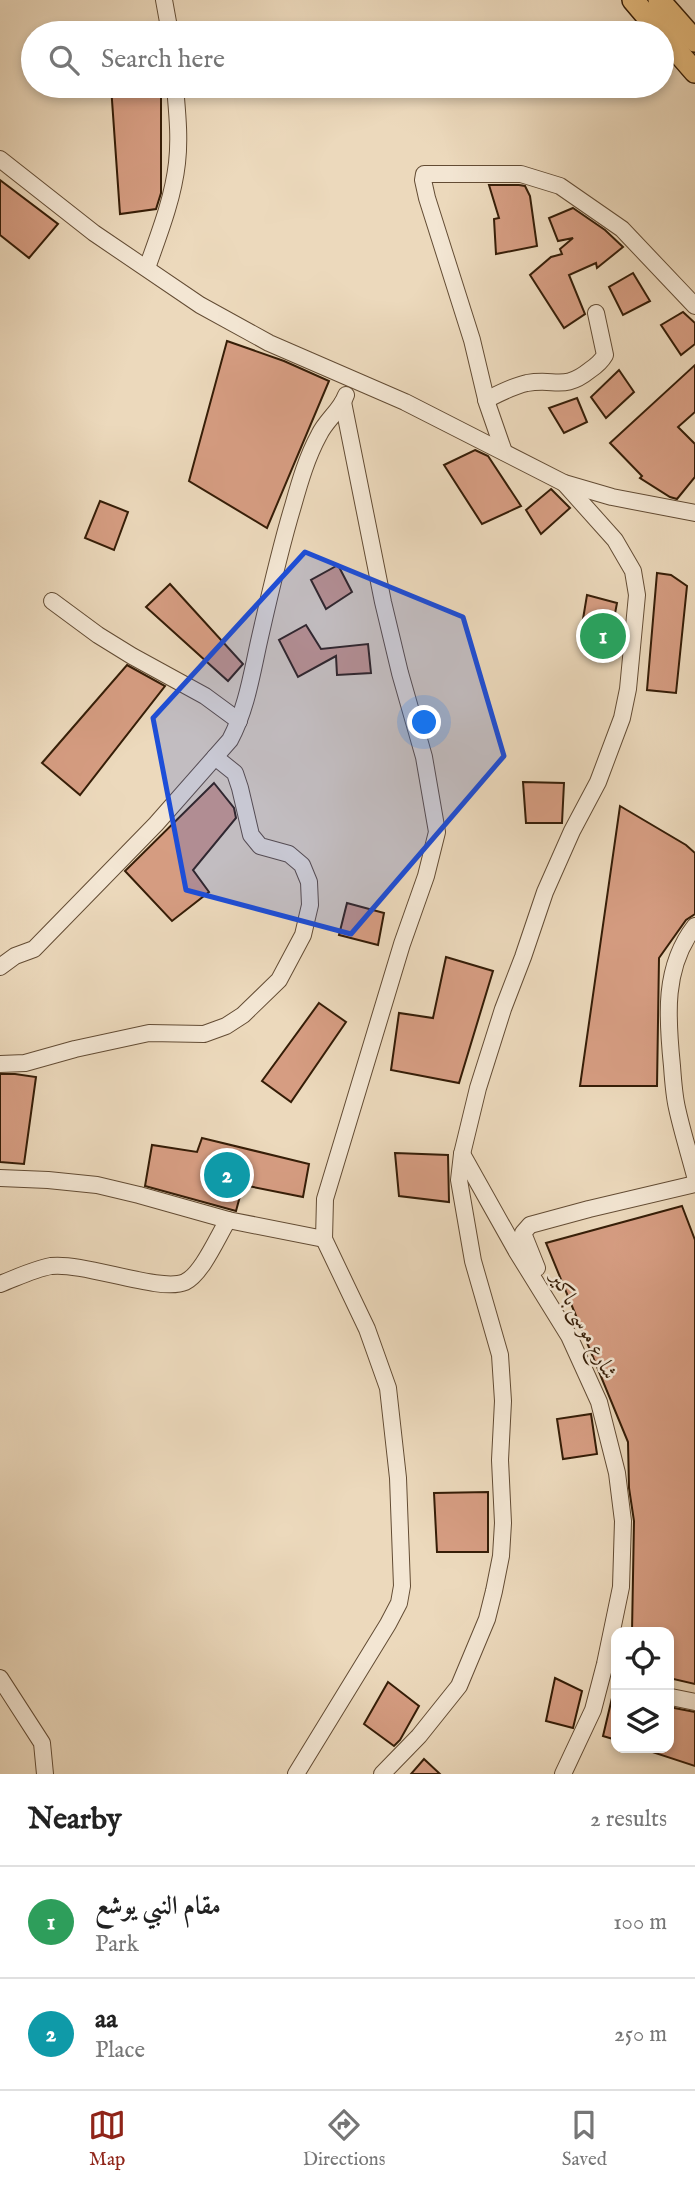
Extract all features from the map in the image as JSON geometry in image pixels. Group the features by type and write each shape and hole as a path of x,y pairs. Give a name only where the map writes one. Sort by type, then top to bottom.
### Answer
{"main road":[{"path":"633,0 650,21"},
{"path":"659,0 694,41"},
{"path":"674,0 694,41"},
{"path":"674,49 695,72"}],"street":[{"path":"164,0 168,21"},
{"path":"148,268 164,218 177,163 176,98"},
{"path":"0,160 94,233 200,305 239,328 405,402 564,483 612,498 695,513"},
{"path":"504,452 486,400 472,340 427,198 423,176 426,173 521,174 560,186 622,229 695,306"},
{"path":"486,400 528,383 570,383 602,361 605,349 596,313"},
{"path":"0,967 15,956 34,949 156,824 230,740 246,700 292,508 308,458 320,433 343,402 351,379"},
{"path":"296,1774 388,1624 398,1603 402,1586 398,1478 388,1388 367,1329 324,1239 325,1199 402,944 426,876 436,832 424,757 383,602 343,402"},
{"path":"382,1774 419,1736 459,1686 487,1619 501,1556 503,1523 500,1460 503,1401 500,1355 473,1261 459,1180 462,1154 478,1088 545,891 598,782 622,718 628,689 637,594 633,571 615,540 564,483"},
{"path":"52,601 98,635 205,696 239,721"},
{"path":"0,1064 24,1063 149,1033 204,1034 226,1026 243,1015 279,980 303,935 310,905 309,882 302,865 289,853 260,846 251,835 235,773 215,757"},
{"path":"695,926 683,944 675,965 668,993 667,1022 676,1105 695,1176"},
{"name":"شارع موسى باكير","path":"462,1154 517,1252 569,1336 599,1402 617,1472 623,1521 621,1587 593,1710 563,1774"},
{"path":"0,1178 96,1185 228,1220 324,1239"},
{"path":"545,1296 542,1276 523,1233 530,1225 695,1184"},
{"path":"0,1284 52,1266 101,1271 144,1281 174,1284 186,1282 200,1267 228,1220"},
{"path":"0,1678 42,1742 45,1774"},
{"path":"674,1698 695,1702"}],"highlighted area":[{"path":"305,552 463,617 504,756 351,934 186,890 153,718"}],"building":[{"path":"112,98 161,98 161,193 156,209 120,214"},
{"path":"0,180 58,224 29,258 0,235"},
{"path":"489,185 525,186 530,196 537,246 496,254 494,219 499,218"},
{"path":"573,208 605,230 623,247 597,268 596,263 569,275 585,314 564,328 530,275 551,257 562,254 560,249 573,238 558,241 549,218"},
{"path":"633,273 650,301 623,315 609,287"},
{"path":"683,312 695,323 695,344 681,355 661,325"},
{"path":"227,341 284,361 329,381 267,528 189,481"},
{"path":"695,365 695,412 678,427 695,444 695,477 677,499 640,478 642,476 610,443"},
{"path":"619,370 634,392 606,418 591,397"},
{"path":"577,398 587,422 564,433 549,408"},
{"path":"475,450 488,456 521,506 482,524 444,465"},
{"path":"551,489 570,508 541,534 526,510"},
{"path":"100,501 128,512 114,550 85,538"},
{"path":"338,565 352,592 326,609 311,580"},
{"path":"657,573 671,575 687,586 676,693 647,690"},
{"path":"170,584 243,664 228,681 146,607"},
{"path":"587,595 617,603 609,645 580,637"},
{"path":"306,625 321,649 368,644 371,673 337,675 336,656 298,677 279,640"},
{"path":"127,665 165,686 80,795 42,763"},
{"path":"523,782 564,783 562,823 526,823"},
{"path":"214,783 234,808 236,818 193,870 209,892 172,921 125,871"},
{"path":"620,806 695,853 695,914 686,920 659,958 657,1086 580,1086"},
{"path":"347,903 384,913 378,945 339,935"},
{"path":"446,957 493,971 459,1083 391,1070 399,1013 433,1018"},
{"path":"319,1003 346,1022 291,1102 262,1081"},
{"path":"0,1074 36,1077 24,1164 0,1162"},
{"path":"202,1138 309,1164 303,1197 243,1185 236,1211 145,1186 152,1145 197,1152"},
{"path":"395,1153 448,1155 449,1202 399,1196"},
{"path":"682,1206 695,1240 695,1684 674,1679 674,1627 632,1627 634,1521 629,1488 628,1442 546,1243"},
{"path":"591,1414 597,1454 563,1459 557,1419"},
{"path":"488,1492 488,1552 437,1552 434,1493"},
{"path":"555,1678 582,1691 573,1728 546,1721"},
{"path":"388,1682 419,1706 394,1746 364,1724"},
{"path":"611,1702 611,1738 603,1736"},
{"path":"674,1708 695,1712 695,1766 655,1753 674,1753"},
{"path":"424,1759 440,1774 411,1774"}],"place":[{"name":"مقام النبي يوشع","path":"603,636"},
{"name":"aa","path":"227,1175"}]}
